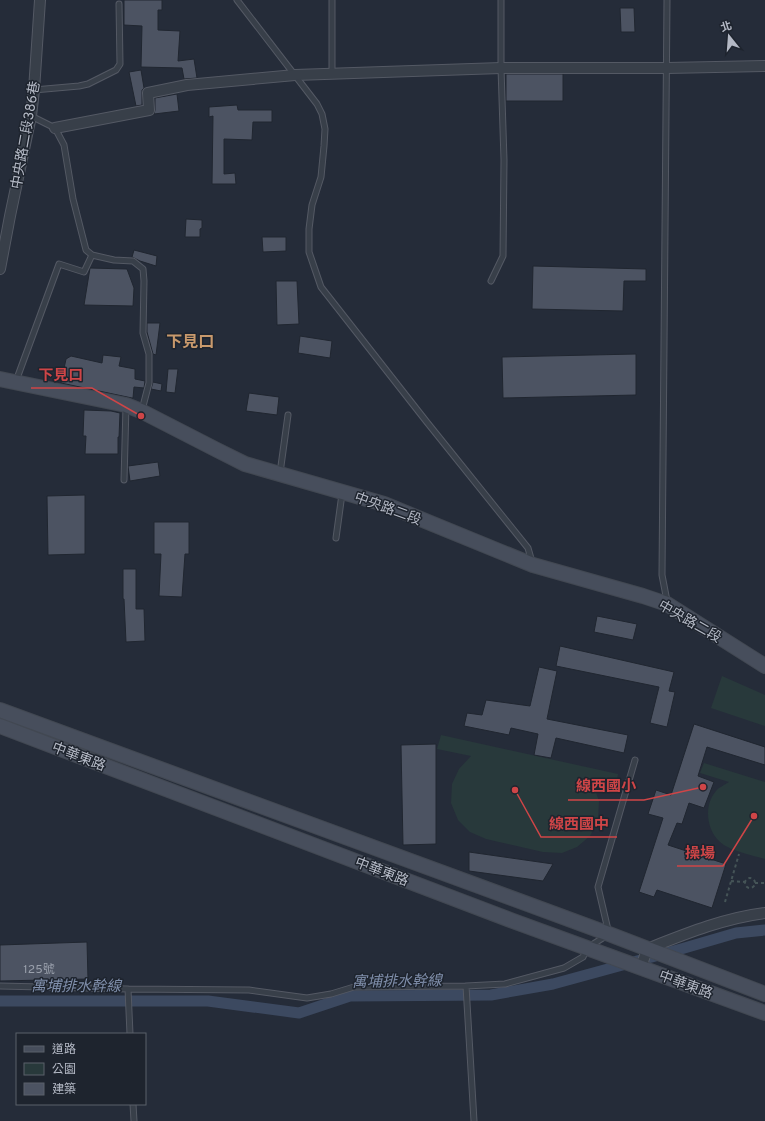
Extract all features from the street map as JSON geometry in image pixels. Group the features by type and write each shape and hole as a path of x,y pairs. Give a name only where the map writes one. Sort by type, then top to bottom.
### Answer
{"main road":[{"name":"中央路二段","path":"0,379 126,405 141,411 245,464 384,504 533,565 667,604 765,666"},
{"name":"中華東路","path":"0,710 609,934 765,994"},
{"name":"中華東路","path":"0,726 498,916 765,1013"}],"street":[{"name":"中央路二段386巷","path":"0,268 31,116 40,0"},
{"path":"55,128 149,110 148,93 187,85 295,75 501,68 667,68 765,66"},
{"path":"641,968 647,949 703,927 755,914 765,913"}],"lane":[{"path":"238,0 318,104 322,114 325,128 321,178 312,205 308,229 309,252 321,287 528,548 533,565"},
{"path":"332,0 332,74"},
{"path":"491,281 503,256 504,160 501,68 501,0"},
{"path":"667,0 662,575 667,604"},
{"path":"34,90 88,84 116,70 120,64 119,4"},
{"path":"31,116 55,128 64,145 73,200 86,250 92,255 114,260 134,261 143,269 143,333 149,354 149,383 141,411"},
{"path":"16,383 59,264 84,272 92,255"},
{"path":"124,480 126,405"},
{"path":"280,473 288,415"},
{"path":"336,538 342,492"},
{"path":"0,986 249,990 307,998 331,994 354,986 466,986 505,984 564,968 582,958 586,948 609,934 598,887 635,760"},
{"path":"466,986 474,1121"},
{"path":"128,988 130,1033"},
{"path":"133,1105 134,1121"}],"path":[{"path":"725,902 739,854"},
{"path":"731,881 745,882 746,879 750,878 754,879 755,883"},
{"path":"745,882 746,886 750,888 755,883 765,883"}],"green space":[{"path":"722,676 765,695 765,726 711,708"},
{"path":"441,735 618,774 615,789 593,784 599,801 598,821 590,836 577,847 562,853 543,852 486,839 470,832 458,820 451,803 452,784 459,769 471,756 437,749"},
{"path":"704,763 765,782 765,859 741,852 723,844 711,830 708,810 712,797 720,787 729,782 700,773"}],"building":[{"path":"124,0 162,0 162,10 158,10 158,30 180,31 178,61 194,59 197,78 184,79 182,68 141,67 142,26 124,25"},
{"path":"620,8 634,8 635,32 621,32"},
{"path":"141,70 144,88 142,90 142,105 136,106 129,72"},
{"path":"506,74 563,74 563,101 506,101"},
{"path":"177,94 179,111 154,114 155,98"},
{"path":"237,105 238,110 272,110 272,122 253,122 252,140 224,139 224,174 235,173 236,184 212,184 213,116 209,117 209,107"},
{"path":"186,219 202,220 200,237 185,237"},
{"path":"262,237 286,237 286,251 263,252"},
{"path":"134,250 157,256 156,266 132,257"},
{"path":"533,266 646,269 646,281 624,281 623,311 532,309"},
{"path":"90,268 127,269 134,288 133,306 84,305"},
{"path":"276,281 297,281 299,324 277,325"},
{"path":"147,323 160,323 156,355 153,354 147,332"},
{"path":"300,336 332,341 330,358 298,353"},
{"path":"636,354 636,395 503,398 502,357"},
{"path":"103,355 121,357 119,366 135,369 135,379 145,381 144,388 134,387 132,398 61,383 66,359 71,356 102,363"},
{"path":"168,369 178,369 175,393 166,392"},
{"path":"153,382 162,384 161,391 151,389"},
{"path":"249,393 279,397 277,415 246,411"},
{"path":"84,410 111,411 120,413 118,454 85,454 86,436 83,436"},
{"path":"158,462 160,476 130,481 128,466"},
{"path":"85,495 85,554 48,555 47,496"},
{"path":"154,522 189,522 189,554 185,554 182,597 159,596 161,554 154,554"},
{"path":"123,569 136,569 136,609 144,609 145,641 126,642 123,599"},
{"path":"597,616 637,624 633,640 594,632"},
{"path":"560,646 674,672 669,691 675,692 667,727 650,723 659,687 556,666"},
{"path":"539,667 557,671 547,719 628,735 624,753 556,738 551,758 534,755 538,734 511,728 509,735 464,726 467,713 482,715 486,700 530,706"},
{"path":"694,724 765,747 765,765 707,747 698,776 714,782 704,808 689,803 682,824 677,823 668,845 726,864 712,908 657,890 654,897 639,892 663,818 648,814 656,790 671,795"},
{"path":"436,744 436,844 403,845 401,745"},
{"path":"469,852 553,864 543,881 469,871"},
{"path":"87,942 88,979 0,981 0,945"}],"waterway":[{"name":"寓埔排水幹線","path":"0,1001 208,1001 299,1013 350,996 491,995 553,984 736,933 765,930"}],"place":[{"name":"下見口","path":"141,416"},
{"name":"線西國小","path":"703,787"},
{"name":"線西國中","path":"515,790"},
{"name":"操場","path":"754,816"}],"district":[{"name":"下見口","path":"190,341"}]}
